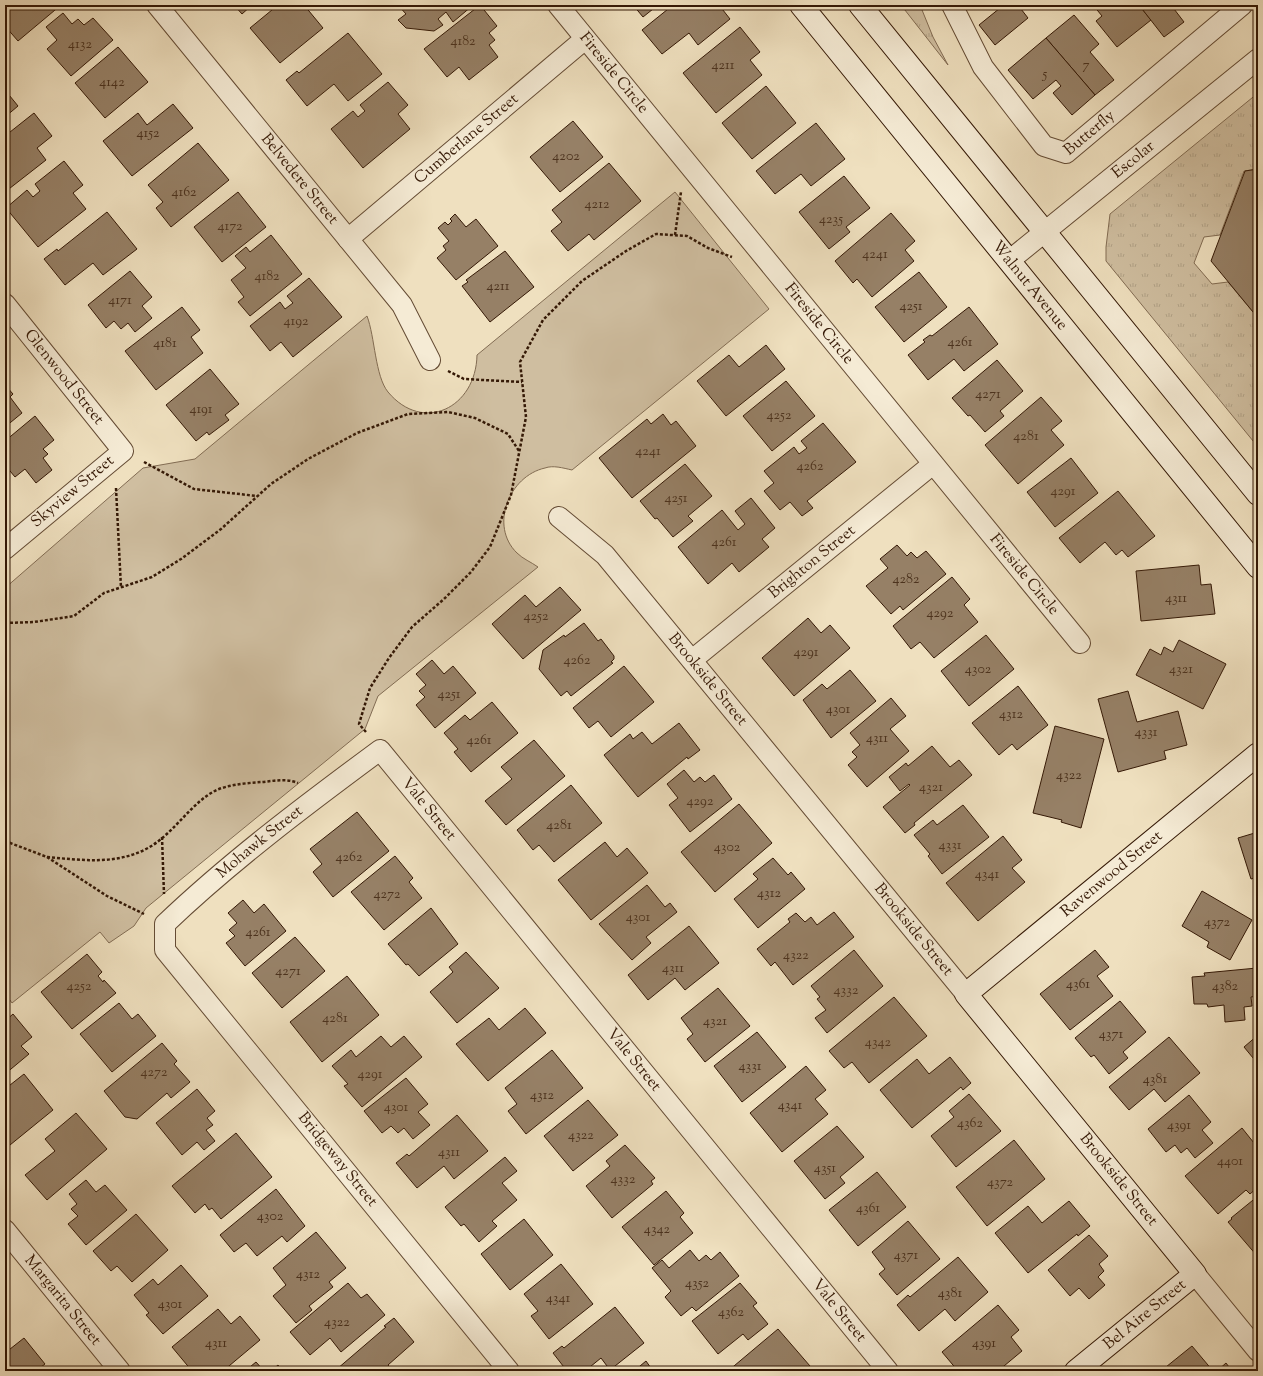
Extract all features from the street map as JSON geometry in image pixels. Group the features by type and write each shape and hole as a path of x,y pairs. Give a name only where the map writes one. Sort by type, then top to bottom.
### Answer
{"main road":[{"name":"Walnut Avenue","path":"801,5 1010,260 1258,567"},
{"path":"860,5 1258,494"},
{"name":"Ravenwood Street","path":"966,994 1258,754"},
{"name":"Brookside Street","path":"966,994 1195,1274"},
{"name":"Bel Aire Street","path":"1076,1371 1195,1274"}],"street":[{"name":"Belvedere Street","path":"157,5 402,305 430,360"},
{"name":"Fireside Circle","path":"558,5 1080,643"},
{"name":"Butterfly","path":"952,5 983,67 1044,146 1066,153 1242,5"},
{"name":"Cumberlane Street","path":"348,239 585,39"},
{"name":"Escolar","path":"1010,260 1258,60"},
{"name":"Glenwood Street","path":"5,304 118,454"},
{"name":"Skyview Street","path":"5,549 118,454"},
{"name":"Brighton Street","path":"692,660 933,464"},
{"name":"Brookside Street","path":"559,517 605,555 966,994"},
{"name":"Mohawk Street","path":"165,924 191,899 323,792 380,750"},
{"name":"Vale Street","path":"380,750 888,1371"},
{"name":"Bridgeway Street","path":"165,924 165,950 509,1371"},
{"name":"Margarita Street","path":"5,1230 120,1371"},
{"name":"Brookside Street","path":"1195,1274 1258,1351"}],"path":[{"path":"675,235 685,162"},
{"path":"380,750 359,724 370,688 412,626 444,599 471,572 490,547 511,495 526,417 520,362 543,320 582,281 626,251 656,234 687,236 708,248 735,258"},
{"path":"430,360 464,379 522,382"},
{"path":"5,623 34,622 74,616 104,593 152,577 181,559 221,528 271,484 308,459 357,433 408,414 448,412 475,418 508,434 519,452"},
{"path":"121,588 118,454 194,489 258,496"},
{"path":"47,857 93,861 122,858 147,849 199,803 219,789 243,783 290,780 323,792"},
{"path":"5,841 47,857 107,896 165,924 162,836"}],"green space":[{"path":"901,5 920,5 933,37 948,65"},
{"path":"1258,93 1258,169 1244,171 1220,235 1204,237 1194,263 1212,284 1228,282 1258,318 1258,447 1106,261 1106,247 1110,214"},
{"path":"675,192 769,309 572,470 558,467 548,467 532,473 522,481 513,491 507,503 504,516 504,529 509,542 517,553 538,567 378,696 365,729 146,908 134,926 109,943 100,932 12,1003 7,996 5,998 5,588 143,468 195,459 367,316 380,376 388,392 402,405 417,411 431,413 445,409 458,401 468,389 474,374 477,355"}],"building":[{"path":"5,5 61,5 18,41 5,26"},
{"path":"234,5 252,5 242,14"},
{"path":"278,5 304,5 323,28 280,63 250,28"},
{"path":"398,5 472,6 453,22 446,12 438,19 443,25 434,31 406,28 398,20 406,14"},
{"path":"480,5 497,26 489,33 495,40 489,45 498,57 469,80 459,67 447,77 424,49"},
{"path":"633,5 658,5 643,17"},
{"path":"673,5 719,5 730,19 698,45 689,33 662,54 642,30"},
{"path":"998,5 1025,5 1021,9 1028,18 995,45 979,25 1000,8"},
{"path":"1093,5 1139,5 1151,20 1117,47 1096,21 1102,16"},
{"path":"1139,5 1171,5 1184,22 1164,37"},
{"path":"63,13 72,24 78,19 84,25 93,18 113,40 71,76 47,49 57,40 46,27"},
{"path":"1074,15 1099,44 1090,52 1114,80 1095,95 1046,38"},
{"path":"740,27 760,52 750,60 762,75 716,113 683,73"},
{"path":"348,33 382,74 348,101 334,84 307,106 286,80 297,71 299,73"},
{"path":"1046,38 1095,95 1072,115 1053,93 1061,86 1056,80 1033,99 1008,70"},
{"path":"118,47 148,82 105,118 75,83"},
{"path":"388,82 408,105 398,114 410,129 363,168 331,129 353,111 358,117 365,111 360,105"},
{"path":"766,86 796,123 752,159 722,123"},
{"path":"5,90 18,106 5,117"},
{"path":"173,104 193,128 132,176 103,141 138,113 147,125"},
{"path":"34,113 52,136 37,148 46,160 5,192 5,136"},
{"path":"573,121 603,157 560,192 530,157"},
{"path":"816,123 845,159 811,186 801,174 775,194 756,171"},
{"path":"198,143 229,180 171,227 156,208 163,202 148,185"},
{"path":"64,161 83,185 73,193 86,209 38,247 6,208 27,190 33,197 40,191 35,184"},
{"path":"609,163 641,201 594,240 589,234 568,251 551,231 562,222 552,210"},
{"path":"1258,169 1258,318 1211,261 1245,171"},
{"path":"844,176 870,208 846,227 850,232 829,249 799,212"},
{"path":"238,192 266,227 222,262 194,227"},
{"path":"107,212 137,249 103,275 93,263 65,285 44,259 57,249 58,251"},
{"path":"891,213 915,241 905,250 914,261 872,297 857,279 853,283 835,261"},
{"path":"455,214 466,227 476,219 498,246 456,280 437,258 446,250 443,246 449,241 438,228 445,222 448,225 452,221 450,219"},
{"path":"271,235 302,274 250,316 238,302 244,297 231,280 246,268 235,256 246,247 250,252"},
{"path":"505,251 534,287 490,322 462,286 468,282 466,280"},
{"path":"130,271 152,297 142,306 152,318 135,332 128,323 121,329 114,321 106,328 88,305"},
{"path":"919,272 947,307 904,342 875,307"},
{"path":"309,278 342,317 293,357 281,342 270,351 250,326 280,302 285,309 293,303 287,296"},
{"path":"182,307 200,330 191,337 203,353 156,390 125,351"},
{"path":"969,307 998,344 964,371 954,359 928,380 908,355 925,342 923,340 930,335 932,336"},
{"path":"766,345 785,369 726,416 697,381 729,355 739,367"},
{"path":"997,360 1023,391 1000,411 1004,416 985,432 952,398"},
{"path":"210,369 239,404 225,415 229,420 209,435 207,432 196,441 166,405"},
{"path":"786,381 815,416 772,451 743,416"},
{"path":"5,385 13,394 10,397 22,413 5,427"},
{"path":"1041,397 1062,421 1051,430 1064,445 1018,484 985,445"},
{"path":"663,414 671,425 676,421 696,446 632,498 599,458 647,419 651,424"},
{"path":"35,416 54,440 43,449 48,454 43,458 52,470 36,483 25,469 15,477 5,465 5,441"},
{"path":"823,423 856,462 807,501 813,508 802,516 790,502 780,510 764,491 774,483 764,471 794,447 799,454 807,448 801,441"},
{"path":"1071,458 1098,493 1055,527 1027,492"},
{"path":"685,464 712,496 688,516 693,521 673,537 640,501"},
{"path":"1118,491 1155,536 1128,557 1122,550 1116,555 1105,542 1080,563 1059,538"},
{"path":"751,498 775,528 762,539 769,547 739,572 732,563 708,584 678,547 722,510 738,530 745,524 735,511"},
{"path":"897,545 907,556 911,552 917,558 926,551 946,574 903,610 900,606 891,614 866,586 888,568 880,559"},
{"path":"1199,565 1201,585 1211,584 1215,614 1141,621 1136,571"},
{"path":"952,577 970,599 964,605 978,622 934,658 920,642 911,649 893,626"},
{"path":"560,587 581,610 523,659 492,624 525,595 536,607"},
{"path":"808,618 821,633 830,625 850,648 794,696 762,658"},
{"path":"584,623 598,641 601,639 614,656 614,659 611,662 613,663 571,696 567,691 561,696 539,669 543,650 564,635 565,637"},
{"path":"986,635 1014,669 969,706 941,671"},
{"path":"1179,640 1226,664 1203,709 1136,675 1150,649 1161,655 1164,647 1173,652"},
{"path":"432,660 444,674 453,666 476,693 435,728 416,705 425,697 419,691 426,685 416,674"},
{"path":"624,666 654,702 611,737 598,721 589,728 573,708"},
{"path":"850,670 876,701 831,738 803,700 822,684 827,689"},
{"path":"1018,686 1048,725 1017,750 1012,744 999,755 972,723"},
{"path":"1128,691 1137,722 1178,711 1187,745 1164,751 1166,759 1118,772 1098,699"},
{"path":"891,698 906,716 890,729 909,751 867,787 848,765 857,757 852,752 860,745 850,733"},
{"path":"492,702 518,733 471,772 454,752 458,749 444,733 465,715 470,720"},
{"path":"679,723 700,750 688,759 687,757 638,797 604,755 630,734 633,739 642,732 652,744"},
{"path":"1055,726 1104,739 1081,828 1061,822 1062,820 1033,813"},
{"path":"534,740 565,776 506,825 485,801 512,779 501,767"},
{"path":"932,746 950,767 959,760 972,775 914,823 915,825 905,833 883,807 910,785 909,784 900,791 889,777 906,763 908,766"},
{"path":"684,770 694,782 700,777 705,782 714,775 732,799 690,832 669,805 678,798 667,784"},
{"path":"571,785 602,823 554,862 539,845 533,850 517,830"},
{"path":"739,804 772,843 715,892 681,852"},
{"path":"963,805 989,837 942,874 928,856 930,854 914,835 933,820 937,825"},
{"path":"357,812 389,851 333,897 313,872 322,864 310,849"},
{"path":"1258,832 1258,877 1251,879 1238,838"},
{"path":"1003,836 1022,860 1012,868 1025,882 978,921 946,883"},
{"path":"605,842 617,857 627,848 648,873 591,920 558,880"},
{"path":"395,856 413,878 409,882 422,898 384,930 351,892"},
{"path":"773,858 788,875 791,872 805,889 758,928 734,899 758,879 753,874"},
{"path":"647,885 665,907 670,903 677,912 646,937 651,943 632,960 599,924"},
{"path":"1202,891 1252,920 1230,960 1207,947 1209,942 1182,926"},
{"path":"243,900 254,913 264,904 286,931 245,966 226,943 235,936 229,930 237,923 228,913"},
{"path":"431,908 458,944 419,976 408,964 406,965 388,944"},
{"path":"834,912 854,937 793,985 775,962 771,966 757,949 790,922 788,919 796,913 805,922 811,917 817,925"},
{"path":"689,926 719,963 685,990 675,978 648,1000 628,975"},
{"path":"295,937 325,971 282,1008 252,973"},
{"path":"854,950 883,986 827,1033 815,1018 826,1010 817,999 820,997 811,986"},
{"path":"1095,950 1109,967 1097,976 1113,996 1070,1030 1040,994"},
{"path":"466,952 499,988 457,1023 430,992 453,972 449,967"},
{"path":"87,954 102,972 98,976 103,982 104,980 116,993 72,1029 41,992"},
{"path":"1257,968 1258,996 1251,997 1252,1006 1244,1007 1245,1020 1225,1022 1224,1005 1208,1007 1207,1004 1194,1004 1192,977 1205,976 1204,973"},
{"path":"347,976 379,1015 322,1062 290,1022"},
{"path":"718,988 750,1026 705,1062 687,1039 693,1034 681,1018"},
{"path":"894,997 927,1036 869,1083 852,1062 844,1068 829,1051"},
{"path":"1120,1001 1146,1032 1123,1052 1128,1058 1109,1074 1094,1055 1091,1057 1075,1038"},
{"path":"119,1003 132,1019 138,1014 156,1036 112,1072 80,1034"},
{"path":"525,1008 546,1033 488,1081 456,1044 489,1018 499,1030"},
{"path":"13,1014 32,1037 21,1046 29,1054 5,1074 5,1021"},
{"path":"757,1032 786,1067 742,1102 714,1066"},
{"path":"1258,1035 1258,1064 1244,1047"},
{"path":"381,1036 391,1047 404,1036 422,1057 362,1107 344,1086 348,1084 332,1066 351,1050 356,1057"},
{"path":"1169,1037 1200,1073 1165,1102 1154,1089 1129,1110 1109,1087"},
{"path":"162,1043 177,1061 174,1064 190,1082 171,1098 167,1093 137,1119 125,1117 104,1091"},
{"path":"552,1050 583,1088 526,1134 508,1111 517,1104 505,1088"},
{"path":"950,1057 971,1083 963,1090 961,1087 912,1128 880,1090 917,1059 929,1074"},
{"path":"806,1066 826,1090 815,1099 828,1114 782,1152 750,1113"},
{"path":"24,1074 53,1110 10,1145 5,1139 5,1089"},
{"path":"406,1078 428,1104 418,1112 430,1125 413,1139 404,1128 398,1133 391,1126 382,1133 364,1111"},
{"path":"197,1089 215,1111 207,1118 213,1125 206,1130 215,1141 204,1150 197,1142 182,1155 156,1123"},
{"path":"969,1094 1001,1131 956,1167 931,1136 954,1117 949,1111"},
{"path":"1189,1095 1211,1122 1202,1130 1213,1143 1195,1158 1187,1148 1181,1153 1175,1145 1166,1152 1148,1129"},
{"path":"588,1100 618,1135 573,1171 544,1136"},
{"path":"76,1113 107,1149 47,1200 25,1175 55,1151 45,1139"},
{"path":"457,1115 488,1151 454,1179 444,1166 417,1188 396,1163 407,1154 409,1156"},
{"path":"837,1126 864,1157 840,1177 845,1183 825,1199 794,1161"},
{"path":"1242,1128 1258,1148 1258,1187 1250,1194 1246,1190 1218,1214 1185,1176"},
{"path":"236,1133 272,1177 221,1219 212,1208 209,1210 205,1204 195,1213 172,1186"},
{"path":"1014,1140 1045,1179 987,1226 956,1187"},
{"path":"625,1145 655,1178 651,1181 653,1184 612,1218 586,1186 610,1166 606,1161"},
{"path":"505,1157 517,1171 502,1183 517,1200 492,1221 497,1226 479,1242 464,1224 461,1226 445,1207"},
{"path":"877,1172 906,1207 858,1246 829,1210"},
{"path":"86,1180 96,1192 105,1185 127,1210 86,1245 68,1224 78,1216 71,1209 77,1204 69,1194"},
{"path":"276,1189 305,1226 287,1242 282,1236 257,1256 246,1243 234,1252 220,1235"},
{"path":"666,1191 684,1213 680,1217 693,1233 654,1265 622,1227"},
{"path":"1258,1196 1258,1257 1228,1222"},
{"path":"1069,1201 1090,1226 1078,1236 1077,1234 1028,1273 995,1233 1028,1206 1042,1223"},
{"path":"136,1214 168,1250 132,1282 117,1266 111,1271 93,1251"},
{"path":"524,1219 553,1255 510,1290 481,1254"},
{"path":"908,1221 940,1259 897,1295 879,1274 885,1269 872,1252"},
{"path":"316,1232 346,1268 329,1282 333,1287 309,1306 312,1310 296,1323 273,1296 286,1285 273,1268"},
{"path":"1089,1235 1108,1256 1099,1264 1104,1271 1098,1277 1105,1285 1089,1299 1079,1288 1070,1296 1048,1270"},
{"path":"690,1250 699,1261 706,1255 711,1260 720,1252 739,1276 696,1311 692,1307 681,1316 665,1297 671,1291 652,1268 662,1260 669,1268"},
{"path":"958,1257 988,1292 955,1321 945,1309 919,1331 897,1305 908,1295 910,1297"},
{"path":"561,1264 593,1304 549,1339 531,1316 538,1311 524,1294"},
{"path":"181,1265 208,1296 163,1334 146,1315 149,1313 134,1295 153,1279 158,1285"},
{"path":"348,1283 361,1298 367,1294 385,1315 341,1352 330,1338 310,1355 290,1332"},
{"path":"740,1283 757,1303 753,1306 768,1324 748,1340 743,1334 718,1354 692,1321"},
{"path":"998,1305 1019,1330 1011,1337 1022,1351 998,1371 958,1371 942,1352"},
{"path":"615,1307 644,1343 610,1370 601,1358 585,1371 567,1371 553,1353 562,1346 564,1348"},
{"path":"218,1309 231,1324 240,1316 260,1340 223,1371 192,1371 172,1347"},
{"path":"394,1318 414,1342 388,1365 393,1371 338,1371 337,1369 386,1327 384,1326"},
{"path":"778,1329 810,1366 805,1371 728,1371"},
{"path":"24,1338 45,1364 36,1371 35,1369 33,1371 5,1371 5,1353"},
{"path":"1192,1346 1213,1371 1161,1371"},
{"path":"646,1361 653,1371 634,1371"},
{"path":"256,1362 264,1371 245,1371"},
{"path":"1226,1363 1232,1371 1217,1371"},
{"path":"278,1365 283,1371 271,1371"}]}
